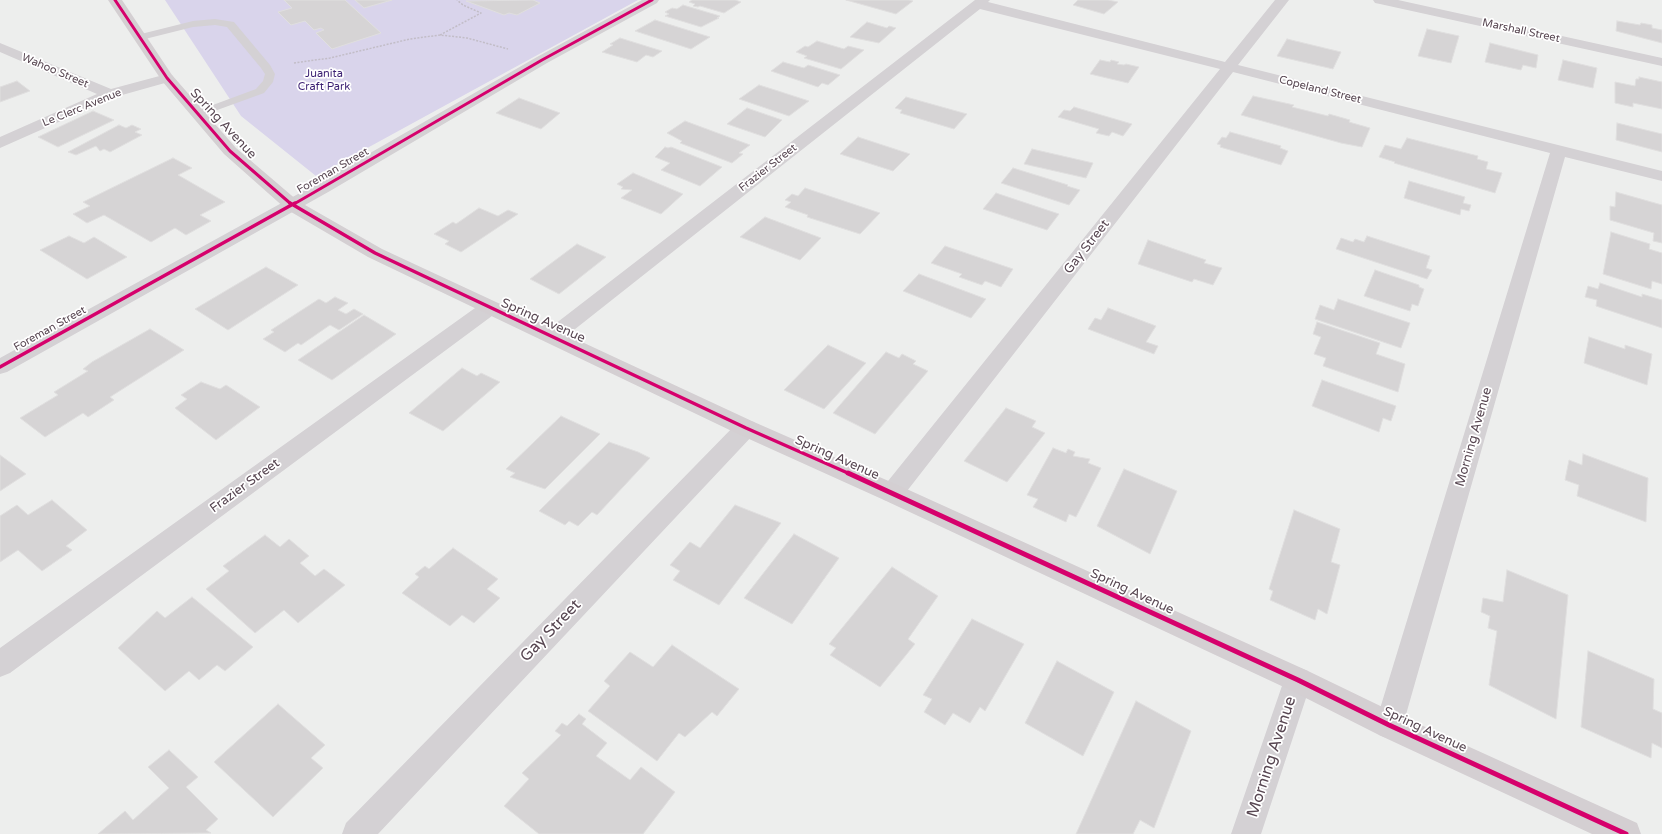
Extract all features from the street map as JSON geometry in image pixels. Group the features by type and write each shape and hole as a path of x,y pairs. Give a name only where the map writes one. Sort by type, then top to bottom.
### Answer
{"street":[{"name":"Spring Avenue","path":"115,0 167,78 230,151 292,205 375,253 746,428 892,493 1298,680 1389,725 1626,834"},
{"name":"Foreman Street","path":"0,367 292,205 542,60 652,0"},
{"name":"Gay Street","path":"892,493 1282,0"},
{"name":"Marshall Street","path":"1380,0 1662,62"},
{"name":"Copeland Street","path":"980,2 1662,176"},
{"name":"Frazier Street","path":"553,336 980,2"},
{"name":"Wahoo Street","path":"0,47 110,94"},
{"name":"Le Clerc Avenue","path":"0,143 110,94 167,78"},
{"name":"Morning Avenue","path":"1389,725 1559,150"},
{"name":"Frazier Street","path":"0,664 489,308"},
{"name":"Gay Street","path":"357,834 746,428"},
{"name":"Morning Avenue","path":"1246,834 1298,680"}],"lane":[{"path":"141,38 193,24 215,22 230,24 266,67 270,74 268,82 260,91 198,114"}],"path":[{"path":"440,35 481,13 463,5 457,0"},
{"path":"289,58 294,64 330,58 410,39 440,35 486,42 542,60"}],"green space":[{"name":"Juanita Craft Park","path":"165,0 638,0 316,176 241,116"}],"building":[{"path":"284,0 345,0 381,33 332,49 316,33 324,30 321,28 314,30 305,21 291,25 278,12 292,8"},
{"path":"355,0 392,0 364,8"},
{"path":"533,0 540,3 517,15 509,13 504,15 466,1"},
{"path":"692,0 735,0 741,2 724,13 700,6 693,6 695,4 689,2"},
{"path":"846,0 909,0 913,1 896,14"},
{"path":"1078,0 1108,0 1118,2 1104,14 1073,5"},
{"path":"683,5 720,16 717,18 719,18 701,27 665,16 669,14 665,12 672,8 677,9"},
{"path":"655,20 710,37 691,49 635,31"},
{"path":"1617,21 1640,25 1641,23 1652,25 1652,28 1662,30 1662,43 1616,31"},
{"path":"867,22 887,28 889,26 896,28 879,43 850,37"},
{"path":"1427,29 1459,36 1451,63 1418,56"},
{"path":"620,38 662,51 653,57 646,55 637,62 602,52 613,45 610,44"},
{"path":"1287,39 1341,52 1333,69 1277,56"},
{"path":"817,41 844,49 848,46 864,50 841,69 804,58 807,56 796,52"},
{"path":"1490,43 1538,55 1536,68 1523,65 1521,70 1485,62"},
{"path":"1100,60 1110,62 1111,60 1119,62 1117,64 1126,64 1139,67 1128,83 1090,74"},
{"path":"1563,60 1597,68 1593,88 1558,80"},
{"path":"783,62 804,68 808,65 840,75 828,85 822,83 818,87 771,71"},
{"path":"1639,77 1662,82 1662,109 1633,103 1633,107 1615,103 1615,82 1635,86 1636,79 1639,79"},
{"path":"17,81 30,91 0,102 0,87"},
{"path":"759,85 809,101 789,116 739,99"},
{"path":"1253,96 1294,105 1292,107 1328,116 1329,114 1370,128 1362,147 1341,143 1241,115"},
{"path":"906,97 967,114 954,129 900,113 902,110 895,108"},
{"path":"519,98 560,113 541,129 496,113"},
{"path":"1074,107 1132,124 1123,136 1112,132 1109,136 1096,133 1099,129 1058,117 1064,110 1070,111"},
{"path":"747,108 782,120 765,137 727,124"},
{"path":"93,111 114,120 58,147 38,137"},
{"path":"685,121 750,145 739,153 743,154 732,163 680,143 682,141 667,133"},
{"path":"1617,123 1662,134 1662,152 1616,140"},
{"path":"119,125 126,128 132,125 141,129 135,132 142,135 110,152 104,149 100,151 96,146 76,155 68,152"},
{"path":"1230,132 1281,146 1280,148 1288,151 1281,165 1220,147 1221,145 1217,144 1222,137 1226,138"},
{"path":"858,137 910,154 893,171 840,154"},
{"path":"1407,138 1478,156 1477,159 1488,162 1486,169 1502,173 1495,193 1394,163 1395,162 1379,157 1385,145 1401,149"},
{"path":"665,147 671,147 722,167 700,186 661,170 670,163 655,157"},
{"path":"1032,149 1093,163 1086,178 1024,164"},
{"path":"173,158 192,168 178,175 225,202 200,215 211,221 186,235 175,228 151,242 104,215 87,223 73,214 90,206 83,202"},
{"path":"1013,168 1080,190 1069,205 1001,183"},
{"path":"633,173 683,194 661,214 621,198 632,190 621,189 623,187 617,184"},
{"path":"1409,181 1465,197 1463,203 1471,205 1469,211 1461,209 1460,215 1404,198"},
{"path":"805,188 880,213 860,234 807,217 808,215 785,207 791,202 785,200 792,194 798,196"},
{"path":"1616,192 1662,205 1662,243 1653,241 1654,233 1610,220 1610,206 1615,207"},
{"path":"996,193 1059,214 1047,230 983,209"},
{"path":"479,208 498,216 508,210 518,214 461,252 445,244 449,241 434,234 453,222 456,224"},
{"path":"765,217 821,238 800,260 740,237"},
{"path":"1611,232 1650,244 1649,249 1662,253 1662,284 1652,281 1651,289 1603,274"},
{"path":"69,236 84,243 94,237 127,257 87,279 40,250"},
{"path":"1367,236 1430,256 1426,268 1432,270 1427,279 1336,249 1341,238 1353,242 1355,239 1364,242"},
{"path":"1148,240 1206,260 1204,263 1222,268 1213,285 1194,279 1192,282 1138,264"},
{"path":"577,244 606,257 559,294 530,279"},
{"path":"945,246 1013,269 1001,287 985,281 982,285 959,277 962,274 931,263"},
{"path":"266,267 298,285 228,330 195,309"},
{"path":"1375,270 1419,285 1419,287 1424,289 1418,306 1412,304 1410,311 1364,296"},
{"path":"919,274 986,299 971,318 903,291"},
{"path":"1600,283 1642,297 1642,294 1662,300 1662,328 1596,306 1597,300 1585,297 1588,286 1598,289"},
{"path":"335,297 348,303 338,310 346,314 354,309 363,314 339,330 330,325 301,345 298,343 285,352 263,339 274,332 271,330 319,299 326,303"},
{"path":"1338,299 1410,323 1401,348 1315,319 1320,305 1334,310"},
{"path":"1108,308 1156,326 1146,342 1158,346 1154,354 1088,329 1095,318 1101,320"},
{"path":"364,315 396,334 332,380 298,360"},
{"path":"1317,322 1380,343 1376,354 1405,364 1398,392 1323,366 1326,358 1314,354 1321,337 1313,334"},
{"path":"150,329 184,350 110,397 114,400 88,417 83,413 45,437 20,418 58,395 54,392 88,371 83,369 92,362"},
{"path":"1589,337 1625,349 1625,345 1652,354 1647,385 1584,363"},
{"path":"828,345 866,363 824,409 784,390"},
{"path":"886,352 899,358 902,354 916,361 913,364 928,371 875,434 833,413"},
{"path":"462,368 477,376 481,373 500,382 443,431 409,413"},
{"path":"1322,380 1396,406 1391,421 1383,418 1379,432 1312,406"},
{"path":"201,382 220,389 226,385 260,407 216,440 175,408 187,399 181,395"},
{"path":"1006,408 1036,421 1032,427 1045,433 1007,482 964,461"},
{"path":"561,416 600,434 545,489 510,477 515,473 506,469"},
{"path":"609,442 638,452 650,458 597,515 592,512 578,526 569,521 565,525 539,511"},
{"path":"1053,448 1066,453 1068,449 1075,452 1073,456 1090,459 1088,463 1101,468 1076,517 1069,514 1066,522 1033,507 1038,499 1027,495"},
{"path":"1583,454 1648,478 1646,522 1577,496 1579,485 1565,480 1569,460 1582,465"},
{"path":"0,455 26,474 0,491"},
{"path":"1124,469 1177,491 1150,554 1097,526"},
{"path":"52,500 87,530 66,546 72,550 42,571 18,550 0,562 0,516 17,505 28,515"},
{"path":"735,505 781,523 719,605 673,580 680,571 670,565 690,542 700,548"},
{"path":"1294,510 1340,529 1331,562 1340,565 1327,614 1318,609 1315,620 1270,600 1273,591 1269,589"},
{"path":"794,534 839,558 792,624 744,598"},
{"path":"265,535 280,547 289,539 309,556 300,563 315,576 324,569 345,585 298,623 284,610 255,633 206,589 229,571 223,566"},
{"path":"453,548 498,579 487,589 500,598 474,623 462,615 450,626 402,593 419,577 415,574 425,566 429,569"},
{"path":"892,567 938,596 908,639 915,644 880,687 830,655 836,648 829,644"},
{"path":"1507,570 1568,595 1556,719 1489,685 1497,631 1488,628 1490,616 1481,612 1483,598 1503,602"},
{"path":"192,597 253,647 225,671 217,665 199,680 189,671 165,691 118,648 157,611 165,618"},
{"path":"972,619 1024,644 985,711 980,707 970,723 953,713 945,725 924,712 932,699 923,695"},
{"path":"672,645 739,689 717,716 712,712 685,737 679,733 657,761 588,711 610,686 604,681 630,652 653,667"},
{"path":"1588,651 1654,679 1653,709 1662,713 1662,748 1652,743 1651,758 1581,727"},
{"path":"1057,661 1114,692 1083,756 1025,723"},
{"path":"1136,701 1191,731 1154,828 1140,820 1133,834 1076,834"},
{"path":"278,704 325,745 311,758 323,768 273,817 214,762"},
{"path":"579,714 586,719 582,724 607,743 596,756 630,780 641,767 675,792 643,834 539,834 504,806 529,779 522,773 561,735 555,731 562,723 567,726"},
{"path":"169,750 198,777 186,787 218,819 206,830 211,833 98,834 125,811 133,820 169,788 148,767"}],"cycle path":[{"path":"115,0 167,78 230,151 292,205 375,253 746,428 892,493 1298,680 1389,725 1626,834"},
{"path":"0,367 324,187 542,60 652,0"}]}
